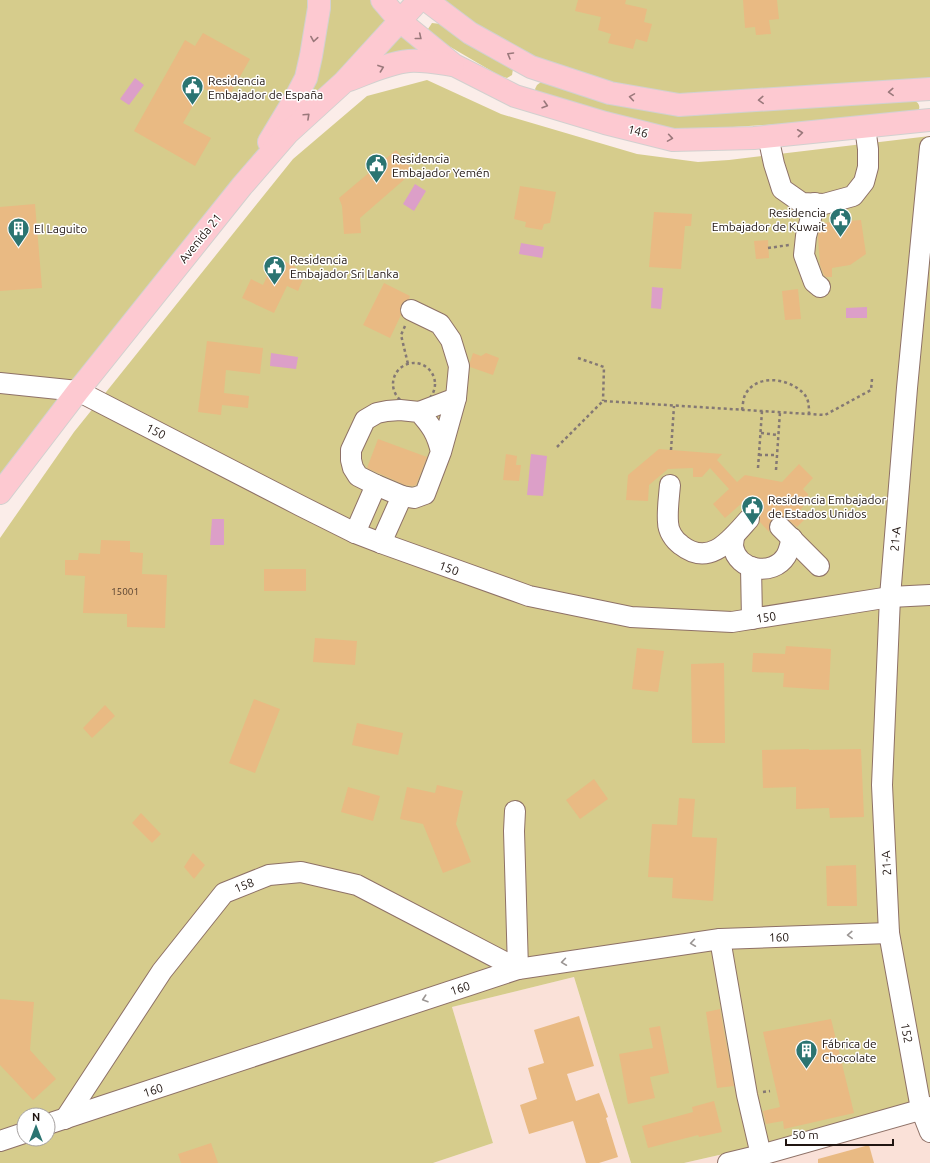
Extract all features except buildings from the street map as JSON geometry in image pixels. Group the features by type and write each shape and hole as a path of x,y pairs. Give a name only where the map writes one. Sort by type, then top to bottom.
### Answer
{"main road":[{"path":"242,186 289,110 306,78 319,8 319,0"},
{"name":"146","path":"382,0 400,21 454,65 515,96 605,123 673,140 754,138 930,120"},
{"name":"Avenida 21","path":"0,493 78,391 242,186 288,134 344,82 419,0"},
{"path":"426,0 470,33 531,67 610,93 679,105 930,89"},
{"path":"344,82 393,64 409,61 454,65"},
{"path":"515,96 531,67"}],"street":[{"path":"768,136 774,164 782,189 802,203 824,204 853,196 864,182 868,167 865,127"},
{"name":"21-A","path":"889,933 882,785 890,597 907,388 930,147"},
{"path":"815,204 806,236 804,255 814,282 820,288"},
{"path":"411,310 440,324 451,340 459,366 456,398 441,452 425,494 414,498 402,496 358,476 353,468 351,450 365,420 377,413 387,411 400,410 419,412 456,398"},
{"name":"150","path":"0,383 78,391 355,533 529,596 631,617 732,622 890,597 930,595"},
{"path":"419,412 431,425 439,440 441,452"},
{"path":"355,533 376,485"},
{"path":"670,485 668,523 671,534 678,543 686,549 696,553 707,553 718,550 727,544 749,519"},
{"path":"381,543 402,496"},
{"path":"734,536 733,545 736,555 744,563 751,567 761,569 771,568 779,563 785,557 789,548 786,533 819,566"},
{"path":"751,567 752,619"},
{"path":"515,811 514,831 518,969"},
{"name":"158","path":"56,1122 162,971 224,893 268,875 301,872 357,885 518,969"},
{"name":"160","path":"56,1122 518,969 720,939 889,933"},
{"name":"152","path":"889,933 930,1132"},
{"path":"720,939 747,1094 761,1155"},
{"path":"728,1163 925,1108"},
{"path":"0,1141 16,1136"}],"path":[{"path":"408,364 401,335 411,310"},
{"path":"557,447 603,401 604,367 578,358"},
{"path":"415,363 427,368 434,379 435,386 433,392 424,402 411,405 399,398 395,392 393,385 397,372 408,364 415,363"},
{"path":"603,401 825,415 871,390 872,379"},
{"path":"742,410 744,395 751,387 764,380 778,380 794,385 805,394 809,404 809,414"},
{"path":"671,450 674,406"},
{"path":"758,468 762,411"},
{"path":"776,470 780,412"},
{"path":"761,433 778,434"},
{"path":"759,455 777,455"}],"shaded area":[{"name":"El Laguito","path":"0,0 382,0 400,21 288,134 0,493"},
{"path":"426,0 930,0 930,89 679,105 531,67"},
{"path":"432,23 441,24 513,69 512,75 507,78 500,76 430,35 428,29"},
{"path":"403,35 426,54 376,60"},
{"path":"135,78 144,85 129,105 120,99"},
{"path":"427,80 501,114 637,154 698,162 729,160 930,136 930,1107 684,1163 631,1163 574,977 452,1007 493,1143 433,1163 0,1163 0,538 74,432 293,159 367,96"},
{"path":"541,82 637,108 686,116 913,100 917,102 919,109 917,113 904,116 687,130 654,127 537,94 535,89"},
{"path":"415,184 426,191 414,211 403,204"},
{"path":"521,243 544,247 542,258 519,254"},
{"path":"652,287 663,288 661,309 651,308"},
{"path":"867,307 867,318 846,318 846,308"},
{"path":"271,353 298,357 296,369 270,366"},
{"path":"531,454 547,456 543,496 527,495"},
{"path":"212,519 224,519 224,545 210,545"},
{"path":"574,977 631,1163 433,1163 493,1143 452,1007"},
{"path":"930,1107 930,1163 684,1163 921,1109"}],"place":[{"name":"Residencia Embajador de España","path":"192,106"},
{"name":"Residencia Embajador Yemén","path":"377,184"},
{"name":"Residencia Embajador de Kuwait","path":"841,238"},
{"name":"El Laguito","path":"19,248"},
{"name":"Residencia Embajador Sri Lanka","path":"274,286"},
{"name":"Residencia Embajador de Estados Unidos","path":"753,526"},
{"name":"Fábrica de Chocolate","path":"807,1070"}]}
